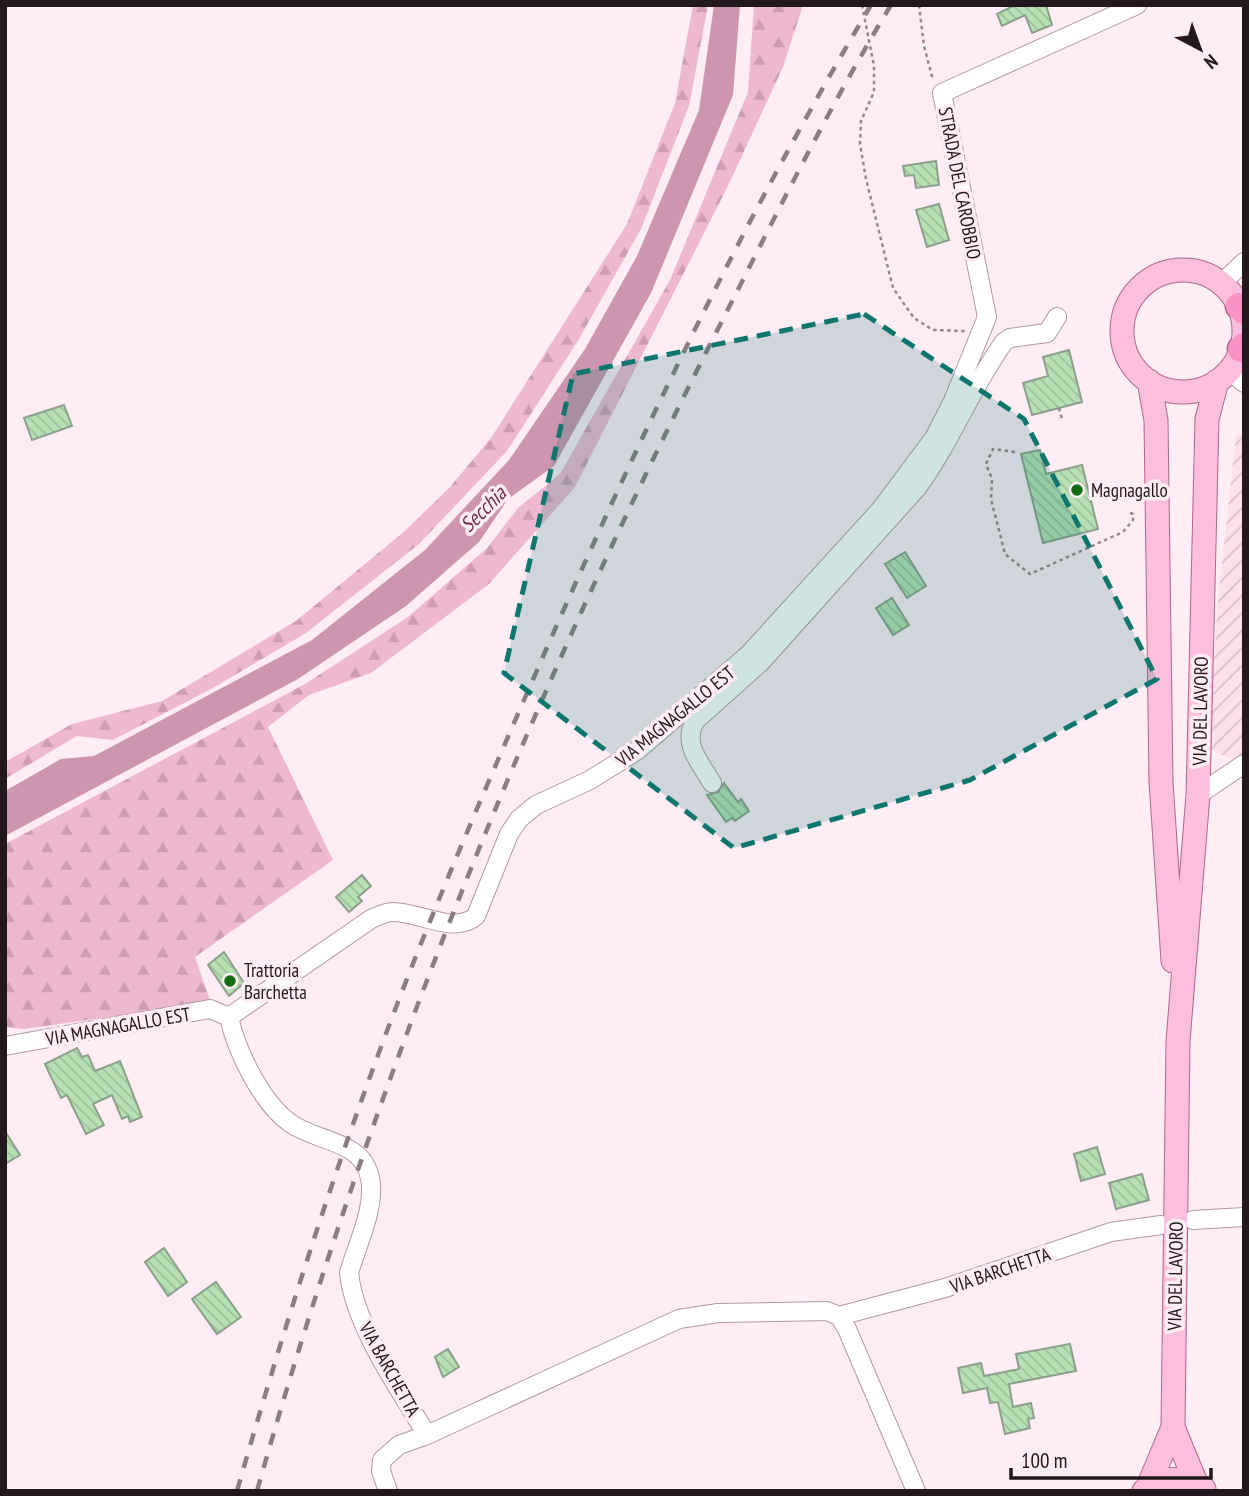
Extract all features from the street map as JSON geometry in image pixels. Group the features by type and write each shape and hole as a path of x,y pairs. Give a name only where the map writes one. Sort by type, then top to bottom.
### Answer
{"main road":[{"name":"VIA DEL LAVORO","path":"1146,1489 1173,1427 1178,1041 1198,795 1207,419 1235,366 1244,327 1241,309 1221,284 1203,274 1173,271 1154,278 1132,299 1124,318 1123,342 1132,364 1149,381 1156,420 1161,782 1178,1041"},
{"path":"1149,381 1167,390 1188,391 1235,366"},
{"name":"VIA DEL LAVORO","path":"1173,1427 1201,1487"},
{"name":"VIA DEL LAVORO","path":"1146,1489 1171,1479 1201,1487"}],"street":[{"name":"STRADA DEL CAROBBIO","path":"985,324 942,93 1137,5"},
{"path":"1221,284 1244,262"},
{"path":"712,783 689,743 688,733 695,721 761,662 917,488 935,463 977,382 1004,342 1018,336 1047,333 1057,317"},
{"name":"VIA MAGNAGALLO EST","path":"5,1046 210,1009 229,1017 379,916 394,912 457,925 476,916 509,834 519,818 536,805 616,766 694,703 750,654 881,509 910,474 934,438 953,401 985,324"},
{"path":"1198,795 1244,764"},
{"name":"VIA BARCHETTA","path":"229,1017 234,1042 279,1114 300,1129 333,1141 359,1156 368,1168 372,1191 349,1273 351,1286 355,1303 389,1371 427,1435 679,1319 719,1313 827,1311 839,1316 945,1289 1111,1232 1161,1225"},
{"path":"1193,1220 1244,1217"},
{"path":"839,1316 848,1329 916,1491"},
{"path":"388,1491 381,1471 382,1460 399,1445 427,1435"}],"path":[{"path":"862,5 874,66 874,92 861,121 860,144 893,288 914,318 933,330 985,324"},
{"path":"919,5 924,46 935,88 942,93"},
{"path":"1059,408 1062,419"},
{"path":"1015,452 993,449 986,464 993,488 991,499 1005,554 1024,571 1030,574 1123,532 1133,520 1133,514 1128,512"}],"highlighted area":[{"path":"864,314 1024,419 1157,679 970,780 734,848 504,673 573,374"}],"shaded area":[{"path":"1244,434 1244,765 1207,748 1219,592 1236,436"}],"green space":[{"path":"693,5 708,5 689,106 641,229 579,339 507,451 419,544 306,633 213,688 113,740 77,736 5,779 5,762 72,724 162,701 296,621 406,530 450,487 491,438 627,224 675,103"},
{"path":"754,5 803,5 783,67 728,186 575,487 489,584 371,673 309,695 268,727 333,860 195,957 211,1003 23,1029 5,1027 5,844 305,684 408,617 487,548 518,508 560,474 670,280 748,92"}],"water":[{"name":"Secchia","path":"714,5 740,5 733,95 651,293 554,466 508,499 479,542 406,606 298,679 5,836 5,791 61,759 94,756 312,640 425,550 509,460 585,349 637,256 699,110"}],"building":[{"path":"1015,5 1046,5 1052,25 1032,33 1025,15 1002,26 997,14"},
{"path":"936,161 939,185 916,188 914,175 905,176 903,166"},
{"path":"939,204 949,240 927,247 916,210"},
{"path":"1069,350 1082,402 1032,415 1023,383 1048,376 1043,357"},
{"path":"64,405 72,426 32,440 24,418"},
{"name":"Magnagallo","path":"1040,450 1046,474 1082,465 1098,529 1043,543 1021,454"},
{"path":"905,552 926,586 907,598 885,564"},
{"path":"892,598 909,625 893,635 876,608"},
{"path":"724,783 738,802 741,799 749,811 735,821 732,818 726,822 707,795 718,792"},
{"path":"362,875 371,886 358,897 362,901 349,912 336,897"},
{"path":"224,952 244,983 229,996 208,965"},
{"path":"77,1048 82,1057 88,1055 95,1071 120,1061 142,1117 130,1122 128,1116 122,1119 112,1095 93,1104 104,1125 86,1134 67,1095 61,1098 45,1064"},
{"path":"5,1131 20,1155 5,1164"},
{"path":"1097,1147 1105,1174 1081,1181 1074,1154"},
{"path":"1142,1174 1149,1200 1116,1209 1109,1183"},
{"path":"164,1248 187,1282 168,1296 145,1262"},
{"path":"216,1282 241,1317 217,1334 192,1299"},
{"path":"1070,1344 1076,1371 1009,1384 1013,1407 1031,1403 1034,1418 1028,1419 1030,1428 1005,1434 998,1402 990,1403 987,1388 963,1393 958,1368 981,1363 984,1376 1019,1369 1016,1354"},
{"path":"448,1349 459,1367 443,1377 435,1357"}],"railway":[{"path":"237,1491 298,1288 348,1138 407,978 475,814 582,569 658,405 781,163 871,5"},
{"path":"257,1491 351,1190 461,894 521,749 585,604 722,321 846,82 891,5"}],"place":[{"name":"Magnagallo","path":"1077,490"},
{"name":"Trattoria Barchetta","path":"230,981"}]}
